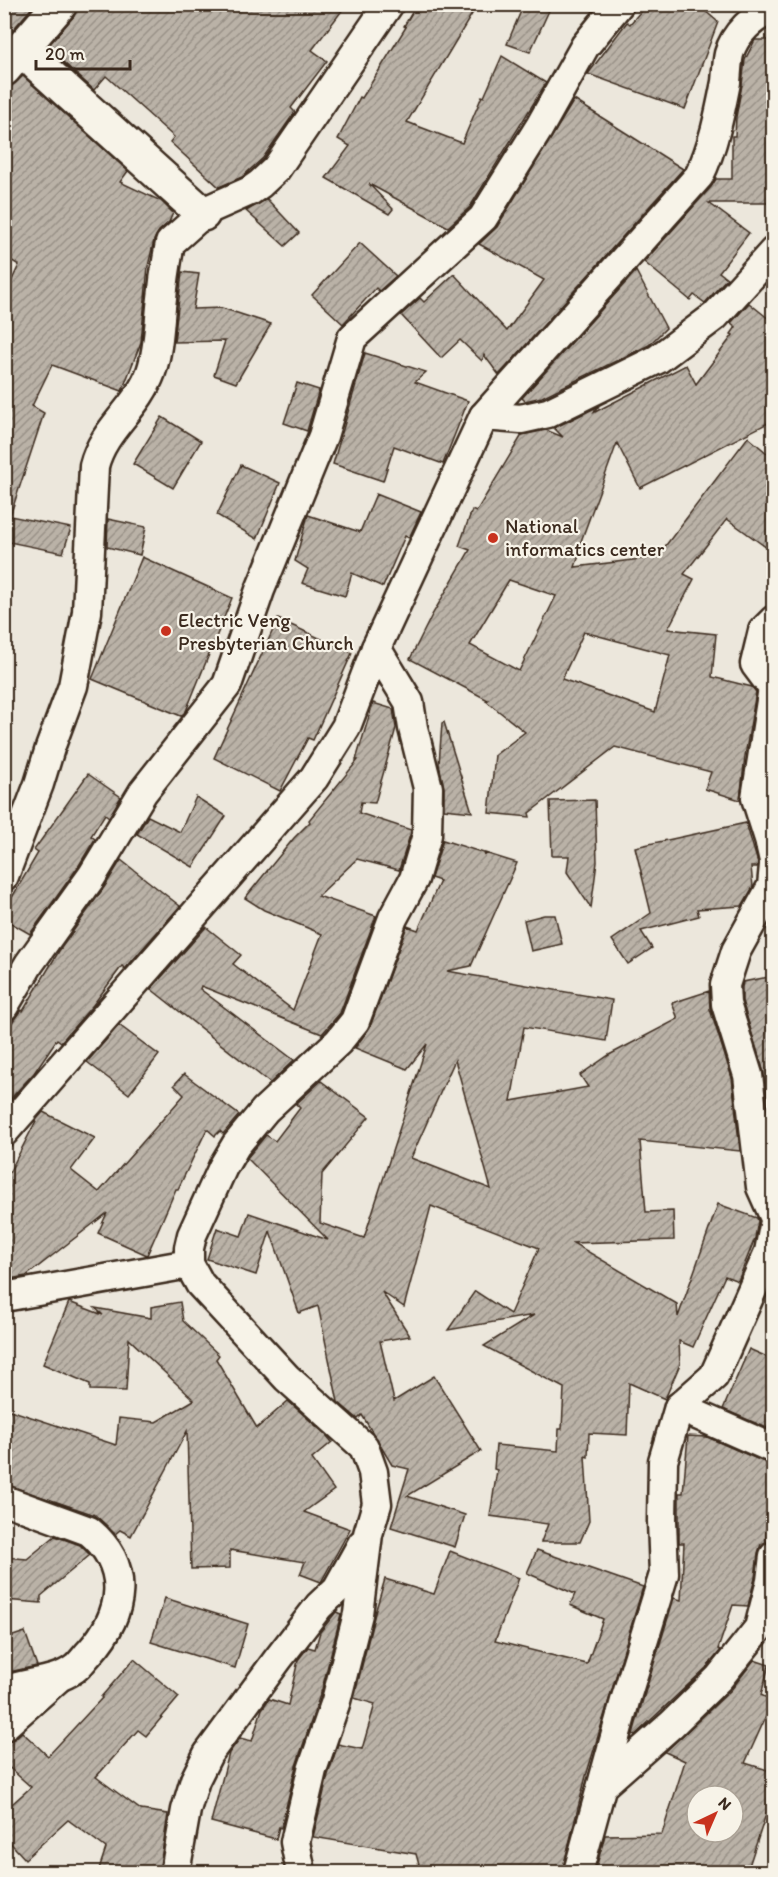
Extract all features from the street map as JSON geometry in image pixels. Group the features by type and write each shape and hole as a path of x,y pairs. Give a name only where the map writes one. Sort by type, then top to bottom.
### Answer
{"street":[{"path":"4,69 60,4"},
{"path":"4,876 73,686 87,612 94,466 97,452 106,437 128,412 143,389 151,371 158,337 170,243 203,214 260,184 276,169 389,4"},
{"path":"4,1006 29,964 92,876 143,792 226,686 260,590 323,436 352,338 483,218 539,128 585,46 619,4"},
{"path":"4,1132 314,778 346,727 376,648 484,416 699,176 713,136 726,82 729,52 753,19 774,10"},
{"path":"26,45 37,64 203,214"},
{"path":"484,416 521,419 548,413 658,360 715,316 774,251"},
{"path":"774,620 763,631 755,664 773,688 756,798 774,863 772,886 736,951 725,985 726,1004 748,1075 761,1187 774,1216"},
{"path":"301,1872 295,1842 312,1770 336,1701 358,1614 368,1534 377,1504 374,1472 364,1447 287,1378 200,1284 189,1264 189,1248 192,1235 222,1167 236,1145 265,1110 338,1042 355,1021 393,918 414,879 427,835 428,788 409,702 376,648"},
{"path":"578,1872 634,1667 664,1574 663,1461 679,1407 714,1376 769,1252 774,1226"},
{"path":"4,1297 189,1264"},
{"path":"679,1407 774,1449"},
{"path":"4,1500 89,1532 100,1541 110,1555 117,1575 118,1598 115,1614 106,1633 75,1668 60,1677 4,1726"},
{"path":"175,1872 186,1810 195,1780 208,1754 319,1606 337,1589 368,1534"},
{"path":"603,1785 672,1724 719,1678 759,1628 771,1581 774,1556"},
{"path":"4,1691 60,1677"}],"building":[{"path":"4,4 35,4 4,40"},
{"path":"78,4 347,4 312,50 327,61 291,108 295,112 263,158 242,177 219,187 170,142 174,137 106,76 94,90 52,52 48,46 74,16"},
{"path":"417,4 478,4 407,122 462,143 502,56 546,83 470,207 448,227 369,184 393,209 389,214 326,178 350,146 338,139 360,97 362,98 406,27 404,26"},
{"path":"524,4 552,4 530,52 507,44"},
{"path":"647,4 697,4 718,22 685,109 588,74 627,22 630,24"},
{"path":"755,40 774,40 774,203 709,203 749,233 719,272 727,278 705,303 694,295 690,300 644,262 716,179 732,179 732,136 735,136 745,60"},
{"path":"23,76 128,171 120,182 161,201 173,213 169,222 159,231 154,240 148,266 141,342 122,391 52,365 32,406 44,413 10,516 71,528 63,553 4,541 4,297 19,265 4,256 4,87 11,86"},
{"path":"574,100 683,169 499,375 484,355 482,361 460,340 441,358 401,315 420,298 424,302 454,274 507,331 544,280 479,244 497,227"},
{"path":"267,199 299,233 285,246 246,211"},
{"path":"360,243 396,276 379,291 376,288 343,324 312,295"},
{"path":"636,271 666,328 649,345 542,397 525,401 522,398"},
{"path":"182,272 199,274 193,309 222,308 271,324 236,383 214,375 225,341 174,342"},
{"path":"749,303 774,323 774,420 640,488 617,443 580,544 583,544 575,567 657,557 748,437 774,459 774,553 727,519 684,574 694,579 668,629 716,634 712,677 752,687 756,692 740,800 705,789 711,772 615,747 529,813 530,817 489,813 495,755 525,732 486,701 488,700 410,659 432,615 470,550 459,546 472,510 476,512 522,435 546,430 563,437 554,428 599,406 593,413 686,365 696,384 733,335 731,334 736,327 731,323","holes":["509,580 556,596 519,671 470,645","584,632 670,655 655,712 562,679"]},
{"path":"365,353 426,372 415,382 468,401 443,464 394,446 383,481 333,464"},
{"path":"297,383 319,390 307,431 284,423"},
{"path":"162,417 201,441 173,488 133,464"},
{"path":"241,465 280,483 257,539 217,515"},
{"path":"376,494 421,512 409,538 405,536 383,587 352,573 345,596 302,583 308,569 295,561 308,515 360,532"},
{"path":"108,519 146,527 140,555 107,547"},
{"name":"Electric Veng Presbyterian Church","path":"142,557 232,598 186,711 181,716 92,679"},
{"path":"278,619 352,653 313,740 308,738 280,791 214,758"},
{"path":"373,703 393,709 396,728 375,803 361,802 359,813 411,830 411,832 399,870 357,859 318,896 376,916 340,1013 322,1034 201,986 200,989 294,1060 270,1083 151,989 206,927 241,955 233,964 293,1010 322,934 264,910 245,898 310,822 309,820 358,760 356,760"},
{"path":"444,722 472,812 444,809 444,788 439,764 442,723"},
{"path":"88,774 121,797 109,817 105,814 91,836 95,839 78,867 30,934 4,919 4,911 38,853 34,850"},
{"path":"196,797 226,816 193,867 137,834 148,816 180,832"},
{"path":"595,800 597,862 591,908 567,872 569,856 552,856 550,801"},
{"path":"746,823 758,863 757,867 751,867 753,887 742,906 697,909 699,916 641,931 652,948 628,964 612,940 651,913 635,847"},
{"path":"443,840 484,853 485,856 485,853 517,863 471,966 447,971 612,1000 606,1041 524,1027 511,1101 588,1087 580,1075 609,1055 678,1019 672,1003 709,991 710,1009 732,1078 740,1151 640,1141 646,1212 673,1211 674,1240 573,1243 677,1304 678,1317 718,1204 757,1218 758,1221 755,1238 738,1281 725,1276 693,1347 679,1341 680,1364 665,1399 629,1383 627,1435 589,1433 588,1457 585,1456 589,1521 580,1542 541,1542 548,1524 490,1516 497,1470 494,1469 496,1445 558,1451 559,1429 562,1429 564,1388 484,1346 534,1315 448,1330 475,1291 510,1314 539,1248 431,1206 404,1307 382,1292 410,1336 380,1341 394,1401 434,1376 481,1451 407,1496 465,1515 455,1547 391,1527 409,1469 392,1465 362,1415 358,1419 338,1402 318,1306 299,1313 270,1231 256,1275 207,1259 217,1228 241,1236 249,1213 328,1240 247,1158 266,1135 275,1141 300,1108 296,1104 321,1081 369,1117 322,1174 320,1223 364,1238 427,1044 407,1069 355,1048 370,1027 407,926 418,930 440,881 431,878","holes":["455,1060 491,1189 411,1158"]},
{"path":"121,860 180,906 125,969 122,966 61,1042 57,1039 34,1073 4,1106 4,1033 21,1010 23,1011 59,951"},
{"path":"555,915 562,944 531,951 524,920"},
{"path":"774,976 774,1152 764,1073 742,1001 742,987 743,982"},
{"path":"119,1025 159,1055 129,1094 87,1062"},
{"path":"184,1074 239,1115 223,1134 220,1131 215,1136 207,1129 176,1189 147,1255 98,1233 107,1213 26,1276 4,1280 4,1183 37,1119 43,1112 95,1138 71,1170 99,1192 184,1095 174,1085"},
{"path":"69,1302 103,1315 95,1308 151,1318 151,1307 180,1302 183,1321 219,1355 216,1359 257,1428 288,1401 326,1435 332,1442 312,1459 334,1490 304,1512 350,1529 321,1582 300,1574 305,1562 230,1550 230,1568 191,1569 187,1431 131,1536 120,1530 115,1534 95,1515 4,1484 4,1408 116,1445 119,1418 156,1422 194,1400 129,1339 126,1391 90,1390 90,1384 43,1364"},
{"path":"749,1349 774,1360 774,1413 767,1428 723,1409"},
{"path":"688,1436 707,1437 771,1465 766,1542 761,1544 758,1553 748,1606 733,1605 718,1649 721,1650 707,1667 635,1735 633,1734 674,1598 681,1600 684,1543 679,1543 679,1493 683,1493"},
{"path":"55,1536 80,1545 90,1555 41,1596 41,1603 4,1600 4,1557 27,1559"},
{"path":"537,1550 643,1587 586,1776 562,1872 421,1872 416,1854 313,1837 338,1744 362,1749 375,1704 354,1698 385,1579 434,1594 450,1551 519,1578 495,1641 587,1664 603,1619 570,1605 575,1594 527,1573"},
{"path":"165,1598 248,1624 235,1668 151,1642"},
{"path":"336,1612 341,1614 322,1689 296,1766 281,1828 279,1827 276,1839 211,1822 229,1753 240,1738 252,1741 262,1709 269,1699 288,1705 298,1660 308,1647 315,1649 320,1632"},
{"path":"25,1632 37,1666 4,1673 4,1639"},
{"path":"134,1659 179,1697 146,1736 138,1730 96,1777 141,1810 168,1814 159,1872 98,1872 106,1848 68,1820 25,1859 4,1836 4,1811 31,1787 4,1763 4,1743 14,1739 22,1732 48,1756 102,1698"},
{"path":"754,1660 769,1665 761,1695 773,1701 745,1763 774,1772 774,1790 747,1872 595,1872 605,1835 662,1834 685,1761 665,1752 731,1690"}],"place":[{"name":"National informatics center","path":"493,538"},
{"name":"Electric Veng Presbyterian Church","path":"166,631"}]}
